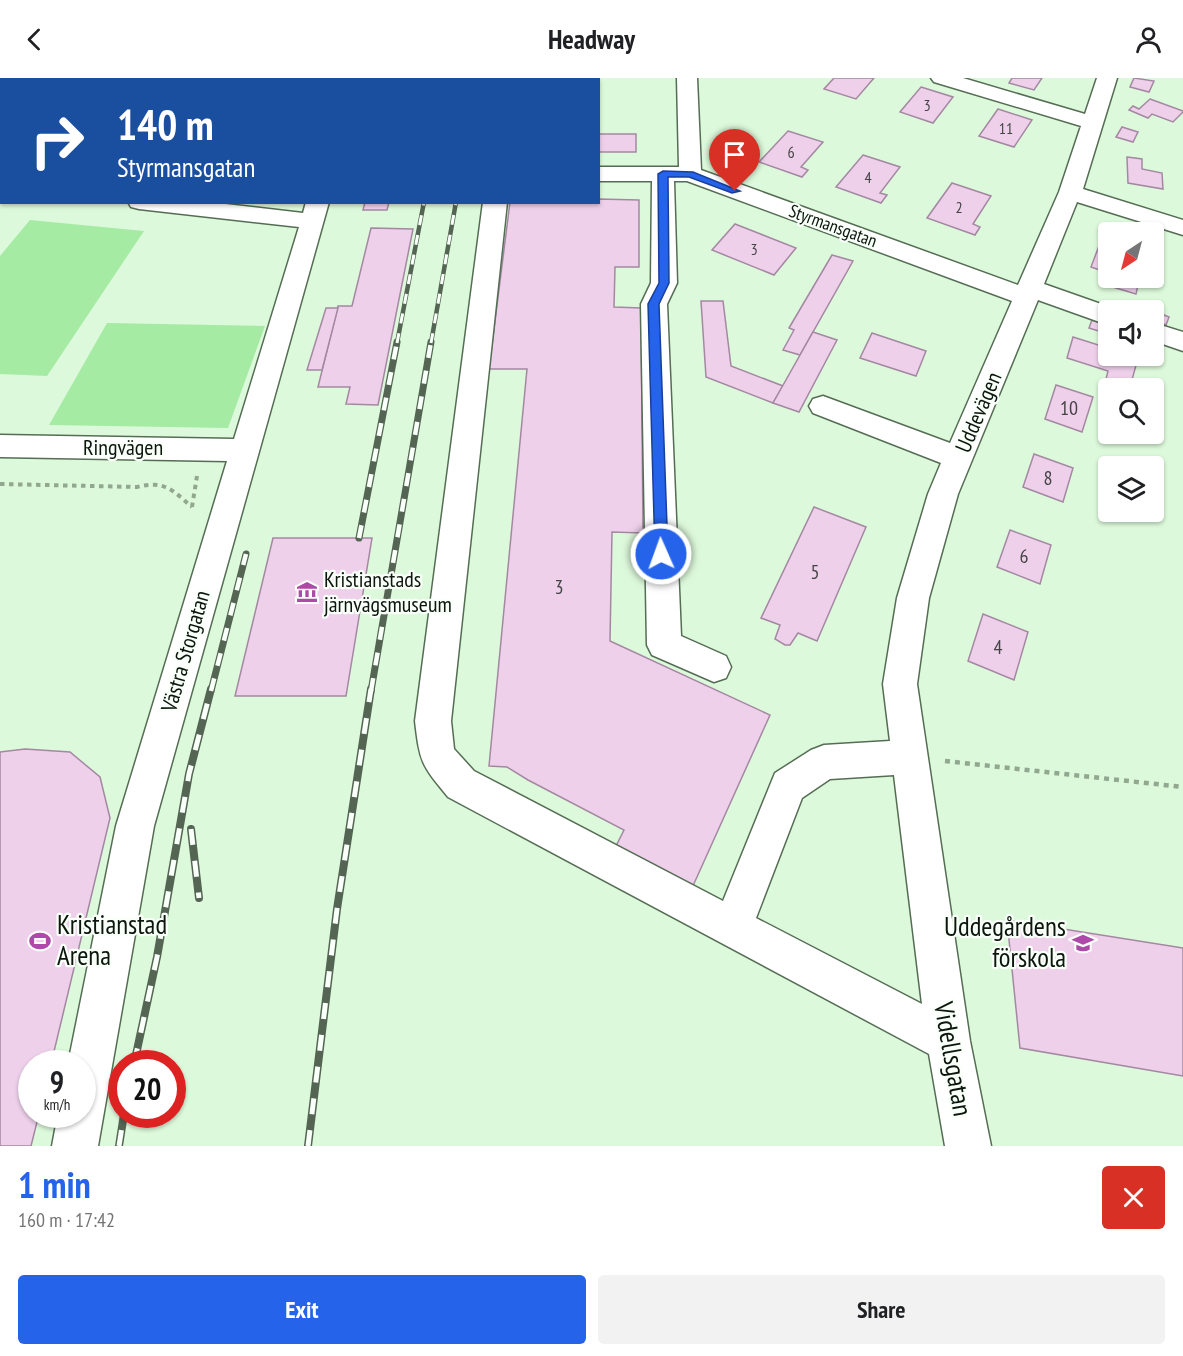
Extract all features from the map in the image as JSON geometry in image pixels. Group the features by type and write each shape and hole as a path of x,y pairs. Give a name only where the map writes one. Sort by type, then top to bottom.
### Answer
{"street":[{"path":"687,78 664,283 654,304 664,645 714,667"},
{"path":"940,78 1093,123"},
{"name":"Uddevägen","path":"909,757 900,684 913,598 943,494 1070,192 1107,78"},
{"name":"Styrmansgatan","path":"600,174 676,174 1029,293 1098,313"},
{"path":"1070,192 1183,228"},
{"path":"174,204 315,212"},
{"path":"495,204 433,720 437,756 462,784 948,1041"},
{"name":"Västra Storgatan","path":"93,1050 135,826 315,212"},
{"path":"1164,335 1183,342"},
{"path":"822,406 959,458"},
{"name":"Ringvägen","path":"0,446 247,450"},
{"path":"732,927 788,786 824,762 909,757"},
{"name":"Videllsgatan","path":"909,757 948,1041 968,1146"},
{"path":"75,1146 78,1128"}],"path":[{"path":"0,484 138,488 151,483 163,483 192,507"},
{"path":"909,757 1183,787"}],"green space":[{"path":"30,220 144,231 47,376 0,374 0,256"},
{"path":"107,323 265,326 228,428 49,425"}],"building":[{"path":"834,78 874,78 856,99 824,89"},
{"path":"1012,78 1042,78 1034,90 1009,83"},
{"path":"1134,78 1154,81 1149,92 1130,87"},
{"path":"921,87 953,97 933,123 900,112"},
{"path":"1150,99 1183,112 1173,122 1152,114 1148,118 1129,110 1133,106 1139,109"},
{"path":"998,109 1032,120 1014,147 979,136"},
{"path":"1122,127 1138,132 1133,142 1116,137"},
{"path":"788,131 823,142 801,167 808,170 802,177 759,162"},
{"path":"600,134 636,134 636,152 600,152"},
{"path":"863,155 900,167 880,193 887,195 881,203 836,187"},
{"path":"1127,157 1142,159 1142,169 1162,173 1163,189 1128,183"},
{"path":"952,183 991,196 973,224 980,227 975,235 927,218"},
{"path":"600,199 639,200 639,267 615,267 614,307 641,308 643,533 612,532 610,641 770,715 692,888 615,848 624,830 507,767 489,766 527,369 489,369 510,204 600,204"},
{"path":"364,204 388,204 387,210 363,210"},
{"path":"735,224 796,248 774,275 712,250"},
{"path":"371,228 413,229 378,405 346,404 350,387 318,387 338,306 352,306"},
{"path":"1098,249 1098,269 1091,267"},
{"path":"832,255 853,261 800,355 783,350 794,330 789,328"},
{"path":"1116,288 1137,288 1136,294"},
{"path":"701,301 723,301 731,366 783,386 773,403 706,377"},
{"path":"326,308 338,308 322,370 307,370"},
{"path":"1164,315 1169,317 1166,325 1164,324"},
{"path":"1092,320 1098,322 1098,331 1089,328"},
{"path":"813,332 837,340 799,412 773,403"},
{"path":"872,333 926,351 916,376 860,358"},
{"path":"1073,337 1098,345 1098,366 1136,366 1132,378 1106,378 1108,371 1067,358"},
{"path":"1056,385 1093,397 1082,432 1045,419"},
{"path":"1034,454 1073,468 1063,502 1023,487"},
{"path":"814,507 866,527 817,641 798,633 790,645 785,645 775,639 780,625 761,618"},
{"path":"1010,530 1051,545 1040,584 997,567"},
{"path":"273,538 372,538 346,696 235,696"},
{"path":"983,614 1028,632 1014,680 968,661"},
{"name":"Kristianstad Arena","path":"25,749 70,752 100,777 110,818 54,1050 18,1050 18,1128 36,1128 31,1146 0,1146 0,752"},
{"path":"1007,920 1183,948 1183,1076 1020,1048"}],"railway":[{"path":"397,343 424,204"},
{"path":"431,343 456,204"},
{"path":"359,538 397,342"},
{"path":"371,691 431,342"},
{"path":"211,691 246,554"},
{"path":"137,1050 157,957 189,774 211,689"},
{"path":"308,1146 337,909 371,689"},
{"path":"191,829 199,898"},
{"path":"119,1146 122,1128"}],"place":[{"name":"Kristianstads järnvägsmuseum","path":"307,592"},
{"name":"Kristianstad Arena","path":"40,941"},
{"name":"Uddegårdens förskola","path":"1083,943"}],"route":[{"path":"661,554 654,304 664,283 663,174 690,174 735,191"}]}
